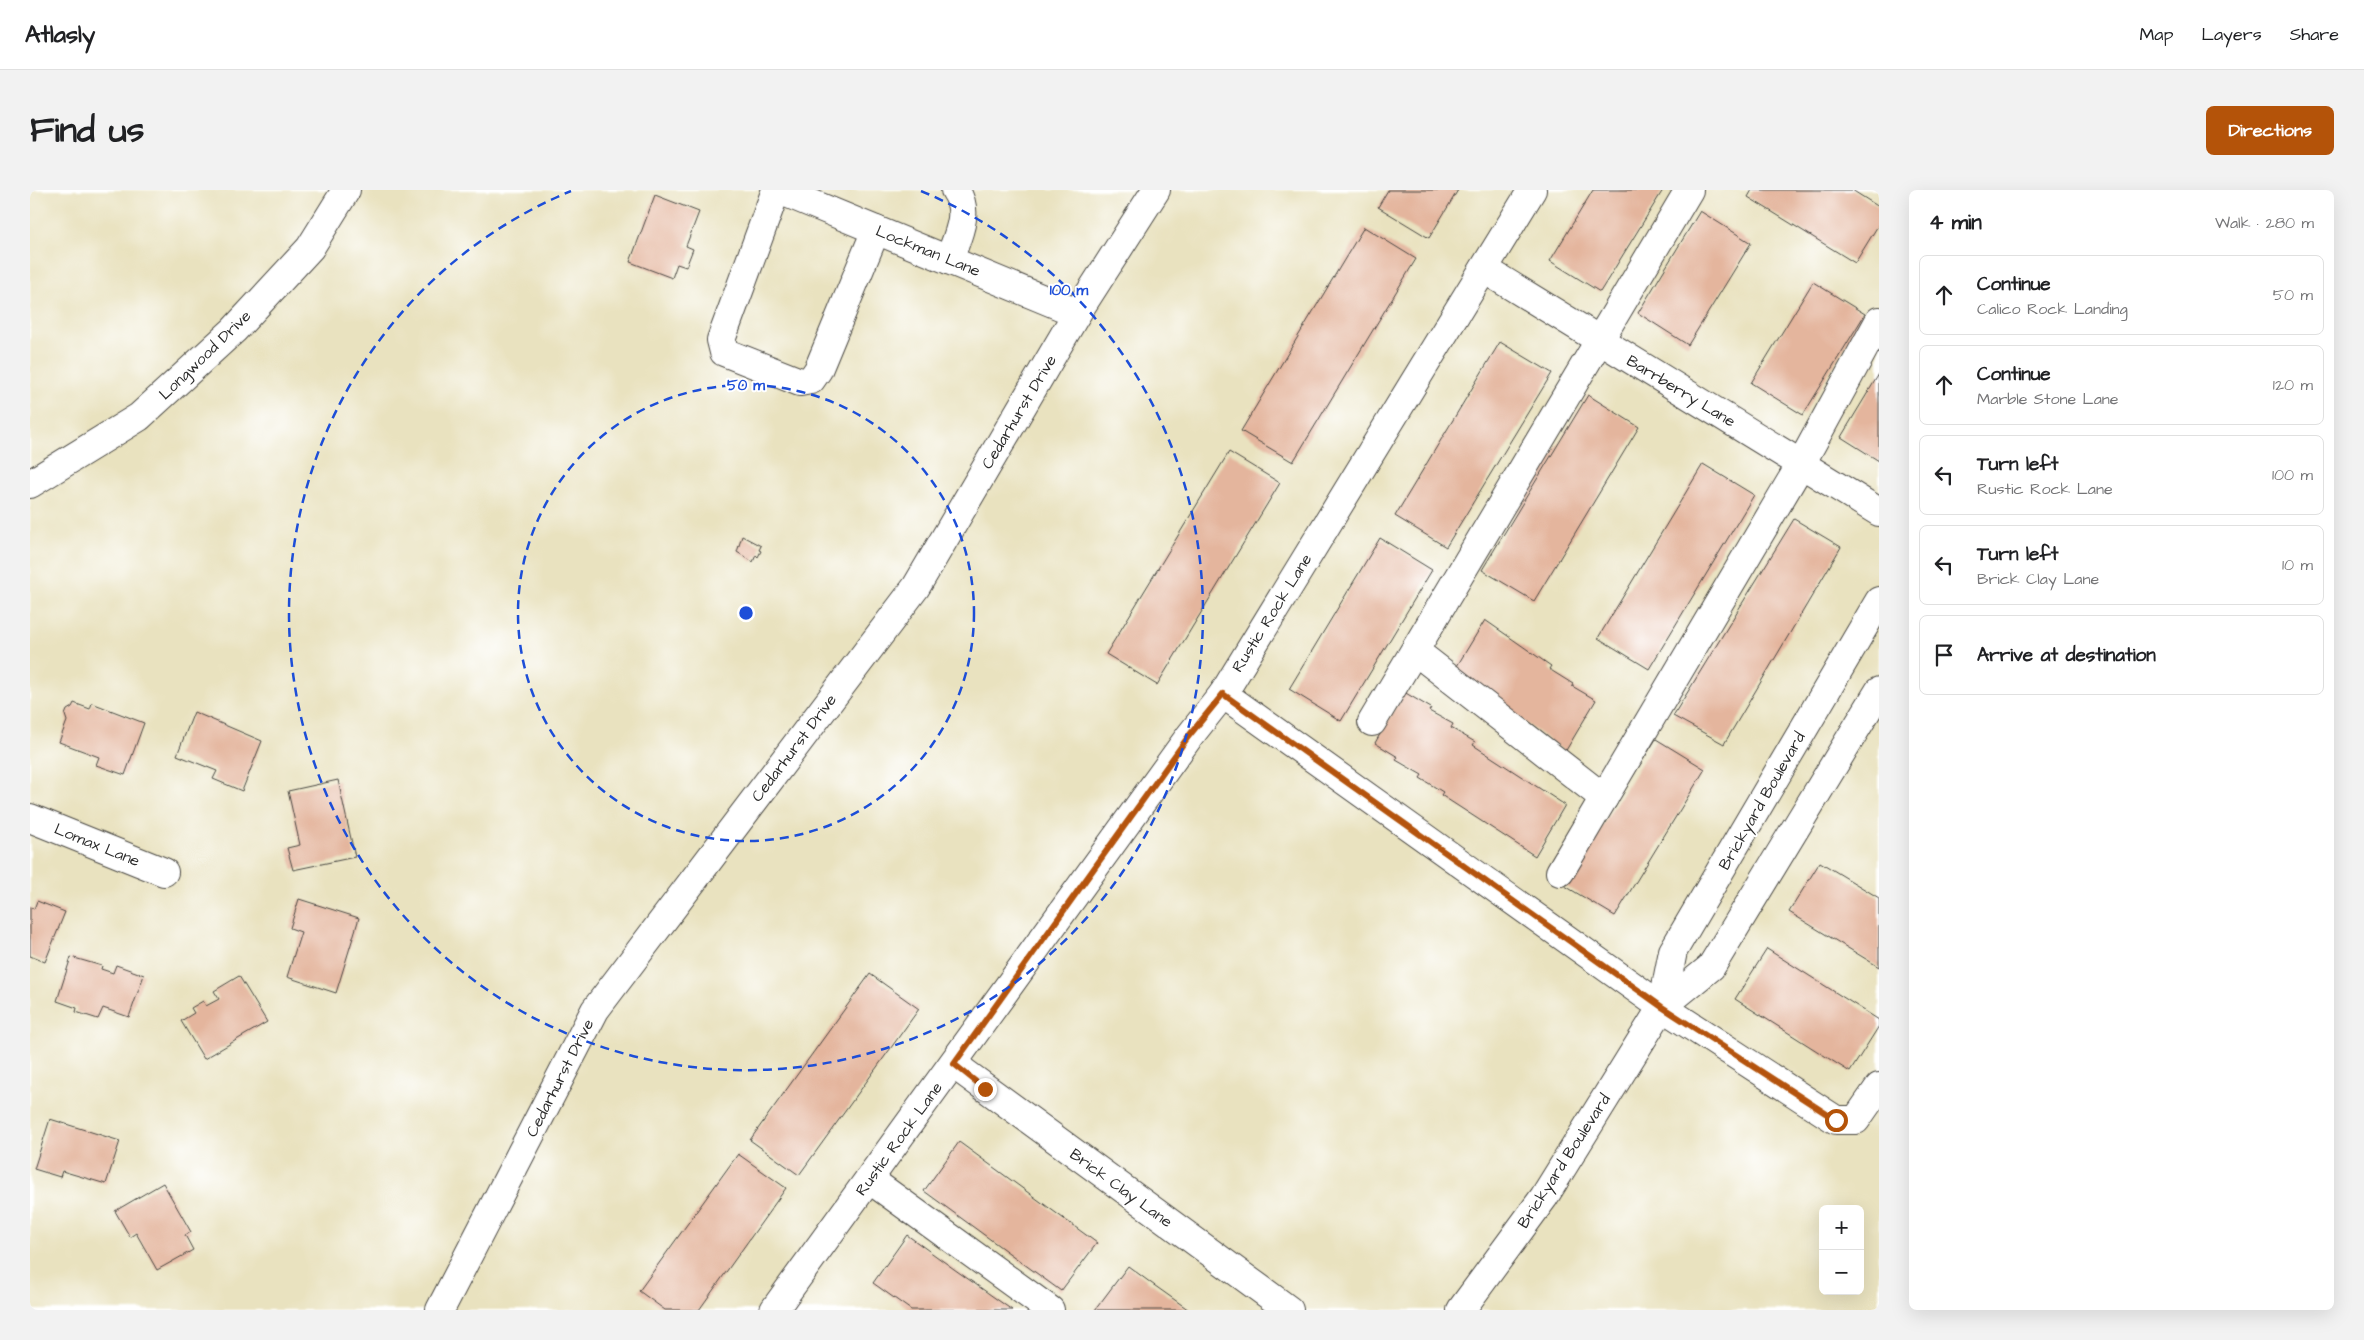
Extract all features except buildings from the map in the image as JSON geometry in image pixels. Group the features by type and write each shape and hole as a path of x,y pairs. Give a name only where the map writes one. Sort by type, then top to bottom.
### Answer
{"street":[{"name":"Longwood Drive","path":"30,484 139,417 234,330 310,248 346,190"},
{"name":"Lockman Lane","path":"778,190 1077,313"},
{"path":"778,190 721,340 724,352 800,382 812,380 818,370 876,230"},
{"path":"948,260 961,228 963,214 962,199 956,190"},
{"name":"Cedarhurst Drive","path":"440,1310 595,1010 916,586 1077,313 1156,190"},
{"name":"Rustic Rock Lane","path":"774,1310 954,1064 1188,737 1223,694 1532,190"},
{"path":"1372,722 1689,190"},
{"name":"Barrberry Lane","path":"1484,269 1879,512"},
{"path":"1560,872 1801,464 1879,321"},
{"name":"Brickyard Boulevard","path":"1662,1007 1673,951 1879,602"},
{"path":"1414,651 1604,798"},
{"name":"Brickyard Boulevard","path":"1461,1310 1544,1197 1662,1007 1711,967 1879,691"},
{"path":"1223,694 1662,1007 1836,1120 1856,1120 1879,1087"},
{"name":"Lomax Lane","path":"30,818 164,872"},
{"name":"Brick Clay Lane","path":"954,1064 1289,1310"},
{"path":"869,1179 1050,1310"}],"route":[{"path":"985,1089 954,1064 1188,737 1223,694 1662,1007 1836,1120"}]}
